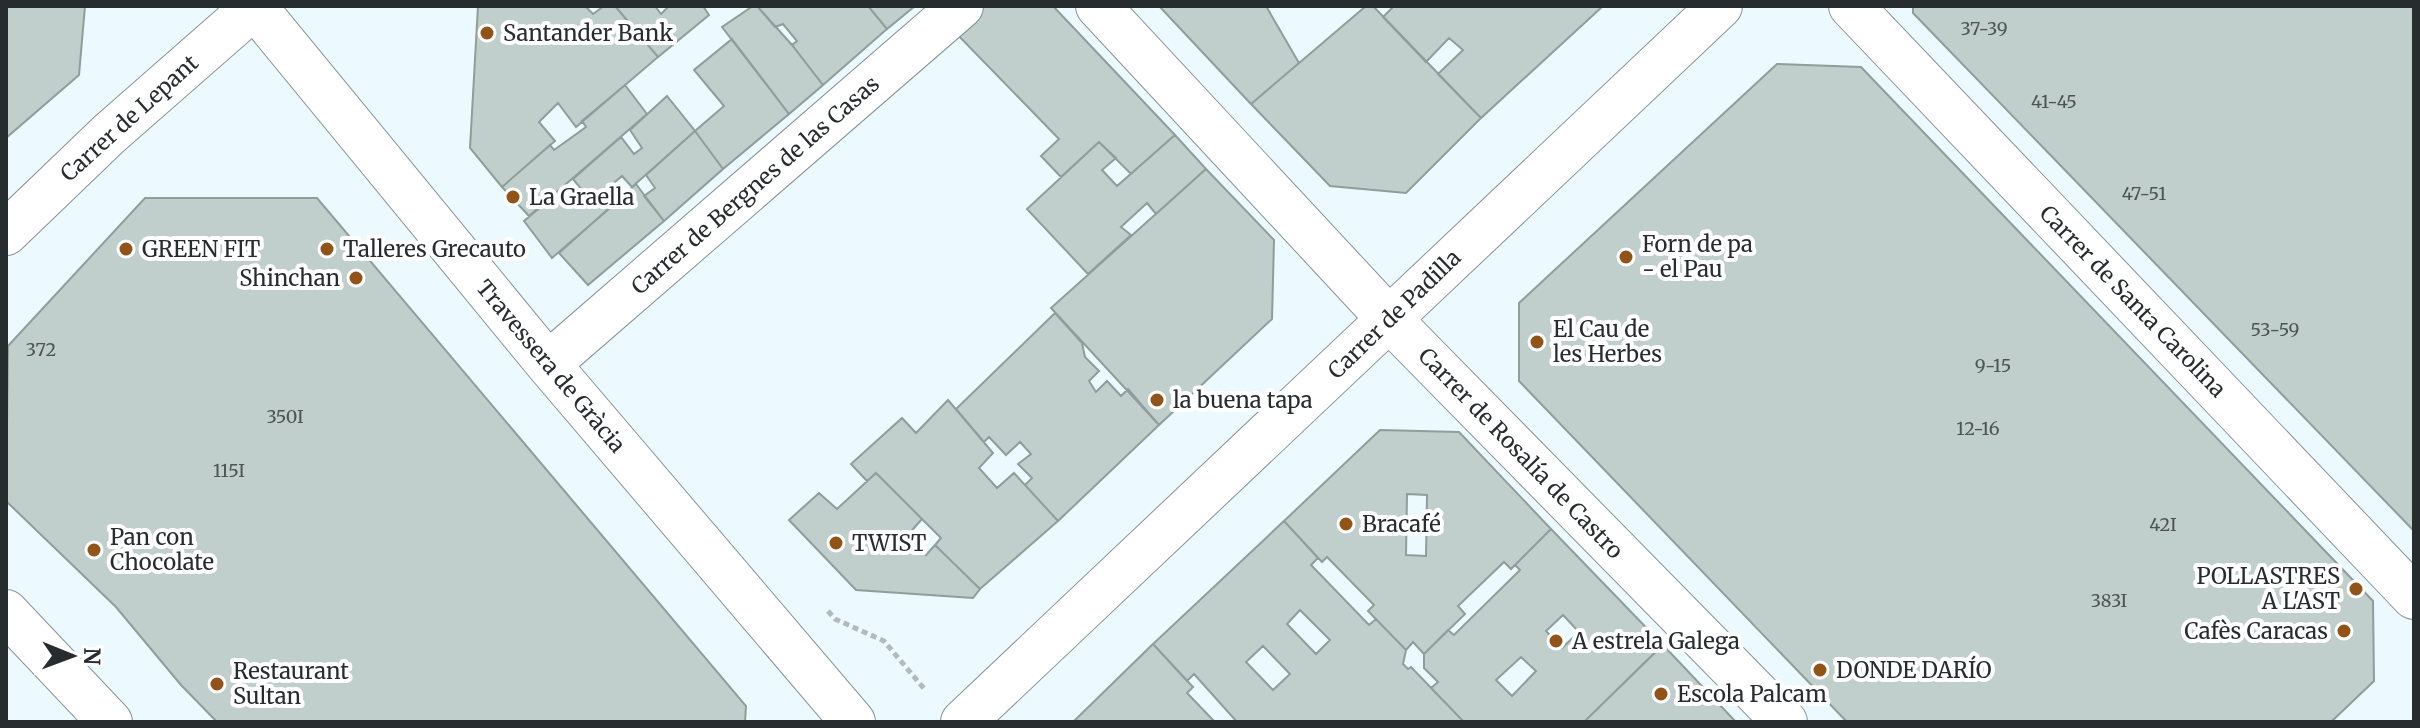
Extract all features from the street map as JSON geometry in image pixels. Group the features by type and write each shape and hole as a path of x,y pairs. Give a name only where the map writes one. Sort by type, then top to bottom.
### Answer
{"street":[{"name":"Travessera de Gràcia","path":"254,6 548,364 853,722"},
{"name":"Carrer de Lepant","path":"6,233 109,134 254,6"},
{"name":"Carrer de Bergnes de las Casas","path":"548,364 961,6"},
{"name":"Carrer de Rosalía de Castro","path":"1098,6 1389,319 1785,722"},
{"name":"Carrer de Padilla","path":"948,710 1389,319 1720,6"},
{"name":"Carrer de Santa Carolina","path":"1851,6 2414,597"},
{"path":"6,612 110,722"}],"path":[{"path":"884,641 948,710"}],"building":[{"path":"6,6 85,6 79,75 6,138"},
{"path":"478,6 585,6 593,14 604,6 615,6 658,57 576,127 558,103 539,122 555,141 502,187 470,148"},
{"path":"615,6 655,6 661,14 669,6 703,6 709,15 658,57"},
{"path":"757,6 792,45 823,85 789,114 722,27"},
{"path":"757,6 868,6 887,29 823,85 792,45 797,41 783,24 775,27"},
{"path":"868,6 915,6 887,29"},
{"path":"976,6 1053,6 1175,135 1131,174 1099,142 1061,177 1041,156 1059,139 951,28"},
{"path":"1159,6 1266,6 1299,63 1251,104"},
{"path":"1366,6 1373,6 1481,118 1406,193 1330,186 1251,104"},
{"path":"1394,6 1603,6 1481,118 1438,74 1463,50 1449,38 1426,62 1383,17"},
{"path":"1913,6 2414,6 2414,531 1913,13"},
{"path":"732,39 789,114 723,169 695,131 724,106 694,70"},
{"path":"1777,64 1861,67 2373,601 2374,681 2331,722 1847,722 1519,381 1519,303"},
{"path":"625,85 647,114 529,216 502,187 550,145 554,150 586,127 582,121"},
{"path":"667,96 695,131 632,187 622,176 608,188 618,201 552,258 524,221 567,185 581,202 586,195 573,179 621,137 634,154 642,148 630,130"},
{"path":"695,131 723,169 664,221 644,196 655,188 646,175"},
{"path":"1175,135 1206,169 1156,214 1147,203 1121,227 1131,235 1088,274 1027,209 1099,142 1116,158 1102,170 1117,186"},
{"path":"1206,169 1274,240 1272,319 1159,425 1051,308"},
{"path":"636,184 664,221 588,285 559,253"},
{"path":"145,198 317,198 746,706 745,722 217,722 181,685 116,607 6,501 8,346"},
{"path":"1055,313 1082,343 1085,357 1099,371 1089,381 1096,392 1107,381 1121,396 1128,389 1159,425 1058,521 1025,485 1032,478 1018,464 1031,454 1020,442 1006,455 989,437 984,442 956,409"},
{"path":"948,400 993,453 979,468 997,488 1014,473 1058,521 980,589 935,545 941,538 876,473 867,481 851,464 902,418 916,433"},
{"path":"1380,430 1459,432 1551,529 1511,569 1504,562 1458,606 1465,614 1424,654 1413,642 1406,650 1368,611 1374,605 1327,557 1322,562 1284,521","holes":["1407,494 1427,495 1426,556 1406,555"]},
{"path":"876,473 922,519 906,537 926,555 935,545 980,589 973,598 856,590 789,520 819,493 837,509"},
{"path":"1284,521 1318,558 1311,565 1369,625 1376,619 1406,650 1403,664 1408,669 1411,667 1464,722 1237,722 1194,674 1187,681 1153,644","holes":["1300,610 1330,640 1316,654 1287,624","1263,646 1290,674 1273,690 1246,662"]},
{"path":"1551,529 1663,645 1584,722 1464,722 1431,688 1438,682 1424,668 1424,654 1448,630 1454,635 1520,570 1515,565","holes":["1563,615 1579,632 1562,648 1546,631","1521,657 1536,671 1512,696 1496,680"]},
{"path":"1153,644 1193,687 1187,693 1215,722 1073,722"},
{"name":"Escola Palcam","path":"1663,645 1736,722 1584,722 1642,665"}],"place":[{"name":"Santander Bank","path":"487,33"},
{"name":"La Graella","path":"513,197"},
{"name":"GREEN FIT","path":"126,249"},
{"name":"Talleres Grecauto","path":"327,249"},
{"name":"Forn de pa - el Pau","path":"1626,257"},
{"name":"Shinchan","path":"356,278"},
{"name":"El Cau de les Herbes","path":"1537,342"},
{"name":"la buena tapa","path":"1157,400"},
{"name":"Bracafé","path":"1346,524"},
{"name":"TWIST","path":"836,543"},
{"name":"Pan con Chocolate","path":"94,550"},
{"name":"POLLASTRES A L'AST","path":"2356,589"},
{"name":"Cafès Caracas","path":"2344,631"},
{"name":"A estrela Galega","path":"1556,641"},
{"name":"DONDE DARÍO","path":"1820,670"},
{"name":"Restaurant Sultan","path":"217,684"},
{"name":"Escola Palcam","path":"1661,694"}]}
